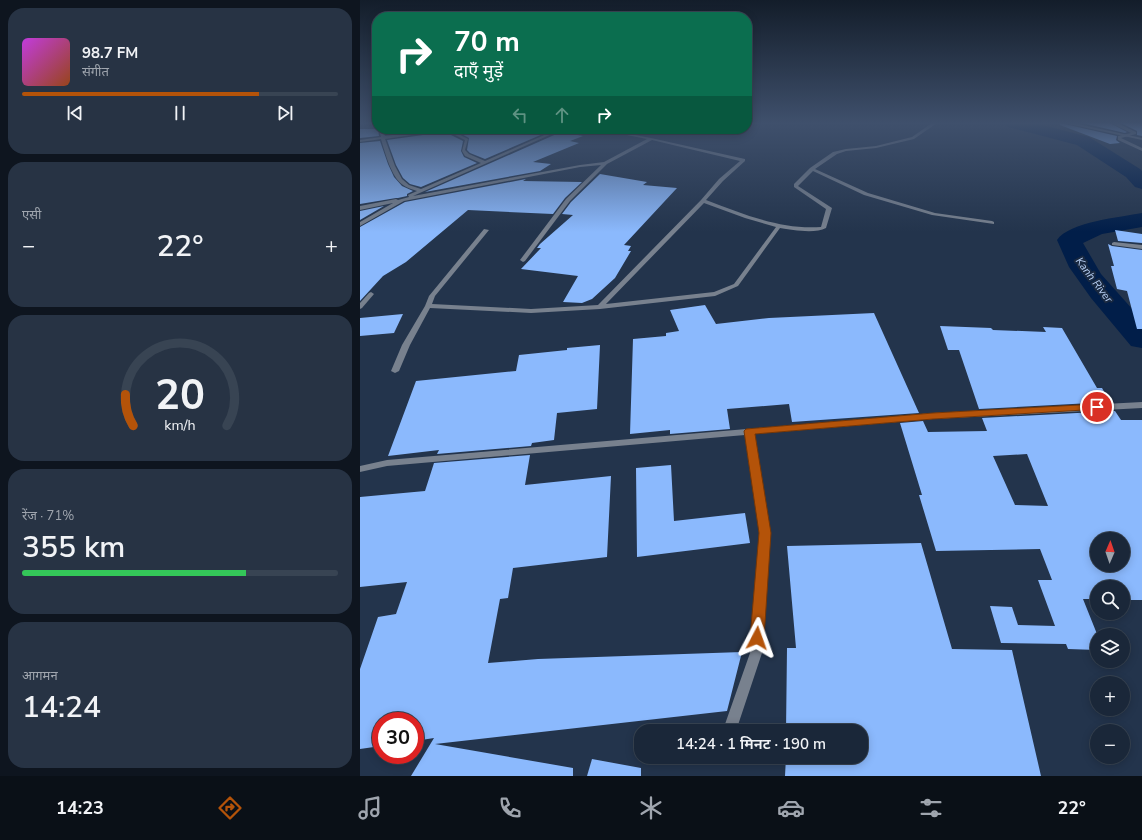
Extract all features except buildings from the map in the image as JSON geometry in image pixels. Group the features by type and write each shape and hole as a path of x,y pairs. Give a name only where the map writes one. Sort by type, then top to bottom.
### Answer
{"street":[{"path":"391,159 402,183 421,191"},
{"path":"475,159 485,164"},
{"path":"360,224 402,200 495,159"},
{"path":"523,260 568,200 606,163 613,159"},
{"path":"600,307 703,201 721,180 743,160 740,159"},
{"path":"703,201 779,226 815,229 823,228 829,208 796,187 796,184 825,159"},
{"path":"360,208 580,166 606,163"},
{"path":"812,169 866,194 934,214 992,223"},
{"path":"428,306 531,311 600,307 715,294 736,284 779,226"},
{"path":"395,372 406,345 432,296 486,230"},
{"path":"1114,244 1142,247"},
{"path":"360,307 371,294"},
{"path":"360,469 387,463 749,431 933,416 1142,405"},
{"path":"732,724 756,653 765,533 749,431"}],"waterway":[{"name":"Kanh River","path":"1111,159 1133,173 1142,183"},
{"name":"Kanh River","path":"1142,220 1096,228 1069,240 1082,267 1101,292 1142,339"}],"route":[{"path":"757,638 765,533 749,431 933,416 1097,407"}]}
